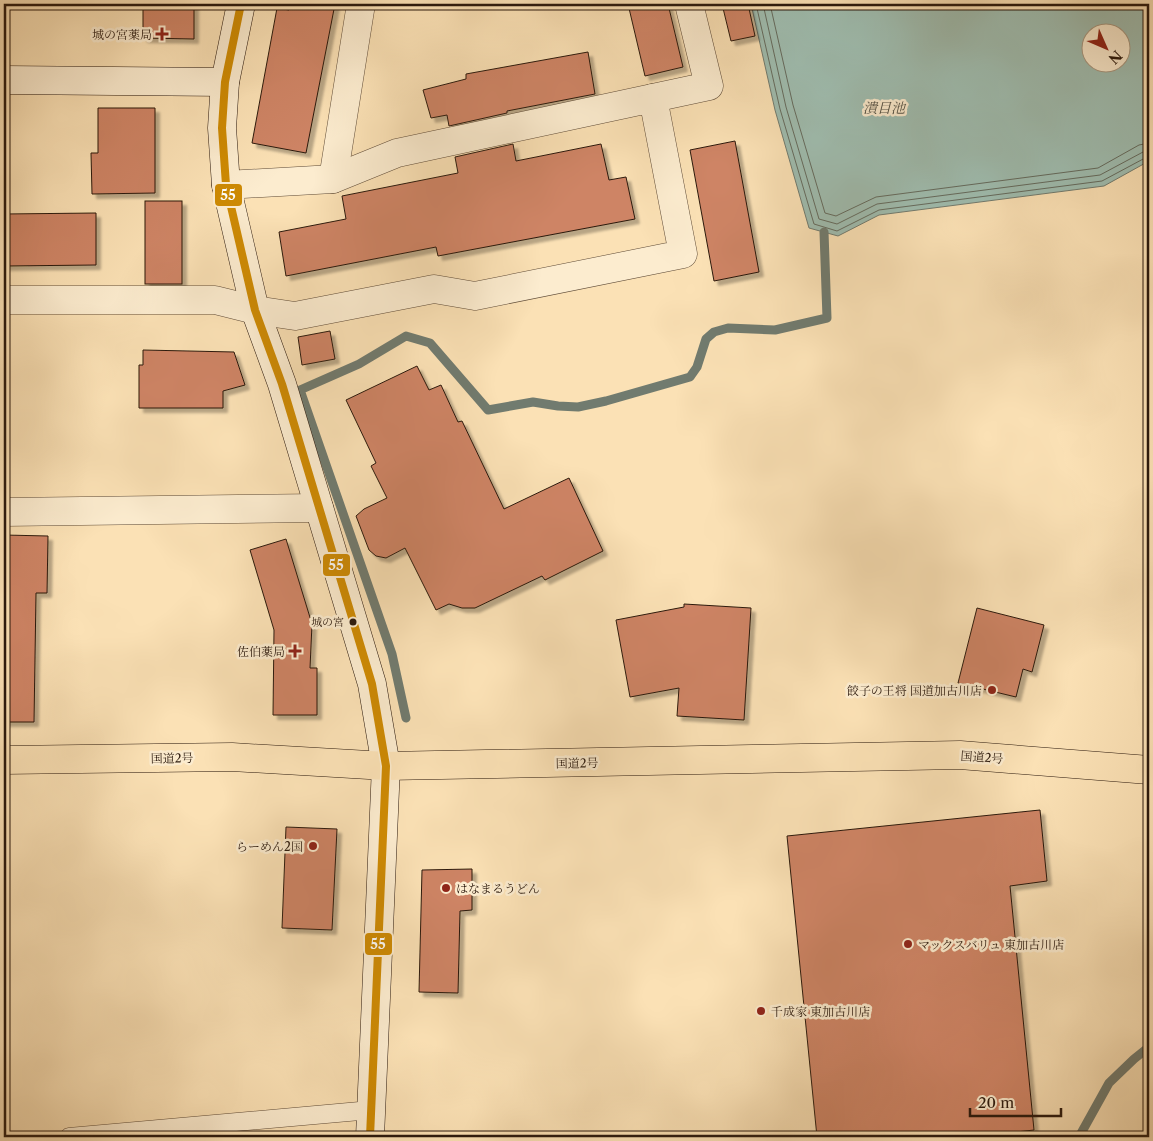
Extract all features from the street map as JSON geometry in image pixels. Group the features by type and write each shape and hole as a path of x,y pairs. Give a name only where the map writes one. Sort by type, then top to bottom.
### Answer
{"highway":[{"name":"国道2号","path":"4,760 232,757 386,766 960,755 1149,770"}],"street":[{"path":"240,4 225,82 222,128 226,184 255,310 282,384 372,684 386,766 370,1137"},
{"path":"333,179 361,4"},
{"path":"226,184 333,179 397,153 709,86 689,4"},
{"path":"4,80 225,82"},
{"path":"4,300 216,300 255,310 295,316 434,289 475,296 683,254 653,98"},
{"path":"4,512 319,508"}],"lane":[{"path":"69,1137 371,1110"}],"water":[{"name":"潰目池","path":"751,4 1149,4 1149,161 1104,186 879,215 838,236 809,228 775,110"}],"building":[{"path":"143,4 194,4 194,39 143,38"},
{"path":"291,4 335,4 306,153 252,143 277,8 289,10"},
{"path":"628,4 668,4 683,67 645,76"},
{"path":"722,4 748,4 755,36 731,41"},
{"path":"588,52 595,94 507,111 507,113 449,126 447,115 431,118 423,90 466,79 466,74"},
{"path":"98,108 155,108 155,193 92,194 91,153 98,153"},
{"path":"735,141 759,272 714,281 690,150"},
{"path":"513,144 516,161 601,144 609,180 626,177 635,219 438,256 436,247 286,276 279,232 346,219 342,196 458,173 455,157"},
{"path":"145,201 182,201 182,284 145,284"},
{"path":"96,213 96,265 4,266 4,214"},
{"path":"330,331 335,359 302,365 298,337"},
{"path":"143,350 234,352 245,385 223,391 223,408 139,408 139,365 143,365"},
{"path":"417,366 429,390 441,385 458,422 462,421 504,509 569,478 603,551 545,580 542,576 475,608 462,608 449,604 436,610 405,548 386,558 376,556 369,550 356,516 364,509 387,498 371,466 376,463 346,400"},
{"path":"4,535 48,536 47,593 36,593 34,722 4,722"},
{"path":"286,539 312,624 310,668 317,668 317,715 273,715 274,630 250,550"},
{"path":"684,604 751,608 744,720 677,716 679,688 630,697 616,620 684,607"},
{"path":"977,608 1044,625 1032,672 1023,669 1016,697 958,683"},
{"path":"1040,810 1047,881 1010,886 1034,1130 971,1137 817,1137 787,836"},
{"path":"286,827 337,829 332,930 282,928"},
{"path":"472,869 472,910 460,911 458,993 419,992 422,870"}],"waterway":[{"path":"406,718 392,654 300,390 359,364 406,336 430,343 488,410 533,402 578,407 690,377 697,367 706,339 714,332 728,328 775,330 827,318 824,232"},
{"path":"1079,1137 1109,1083 1149,1047"}],"transit line":[{"name":"55","path":"241,4 225,82 222,128 226,185 255,310 282,384 372,684 386,766 370,1137"}],"place":[{"name":"城の宮薬局","path":"162,34"},
{"name":"城の宮","path":"353,622"},
{"name":"佐伯薬局","path":"295,651"},
{"name":"餃子の王将 国道加古川店","path":"992,690"},
{"name":"らーめん2国","path":"313,846"},
{"name":"はなまるうどん","path":"446,888"},
{"name":"マックスバリュ 東加古川店","path":"908,944"},
{"name":"千成家 東加古川店","path":"761,1011"}]}
